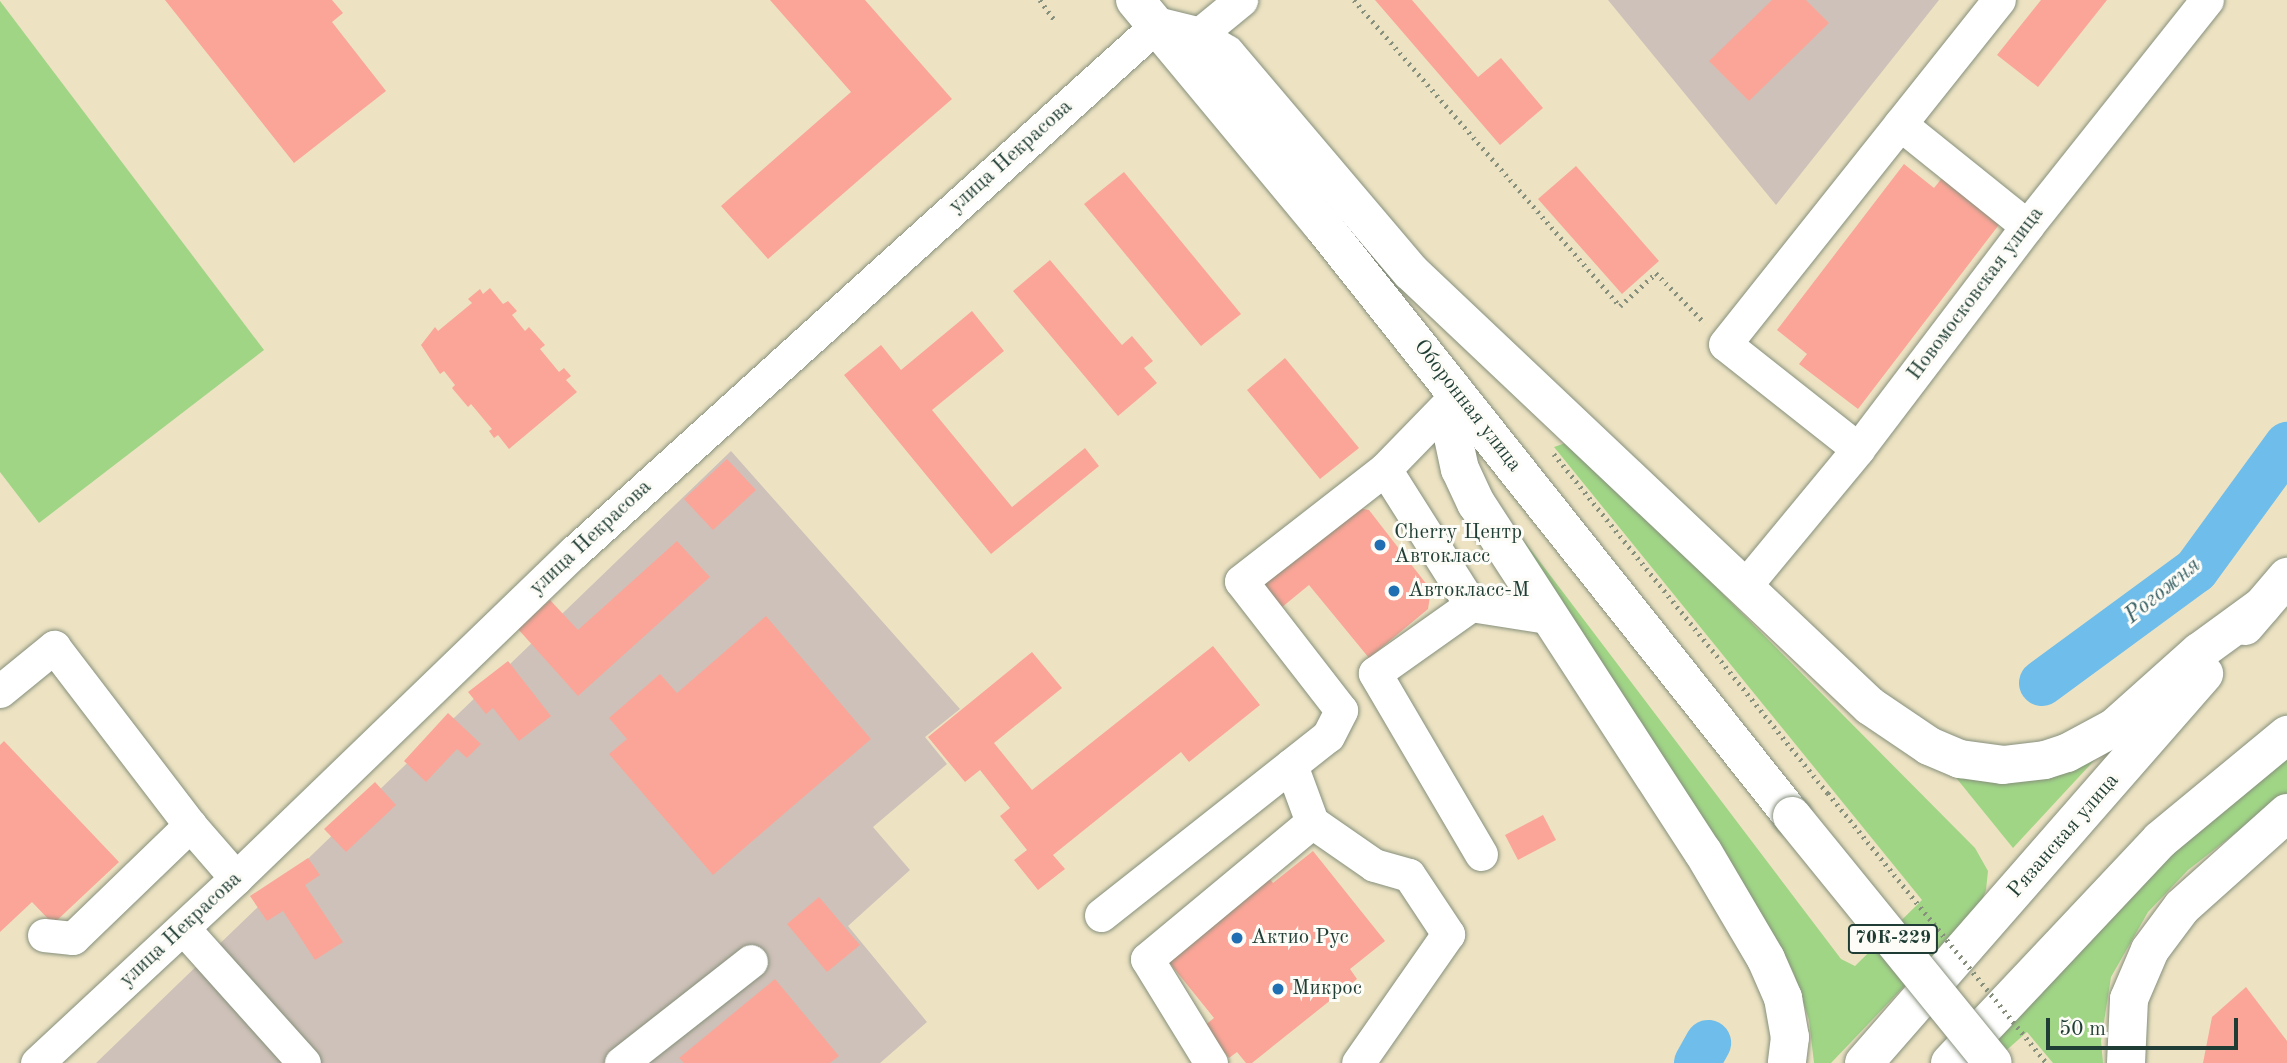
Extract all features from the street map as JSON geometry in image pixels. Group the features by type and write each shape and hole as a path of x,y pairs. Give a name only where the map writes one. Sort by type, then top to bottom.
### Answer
{"main road":[{"name":"Оборонная улица","path":"1167,29 1792,816 1993,1063"},
{"path":"1167,29 1226,54 1411,272 1870,706 1929,746 1959,759 2003,765 2045,760 2092,742 2115,727 2199,652 2262,606 2287,577"},
{"path":"1322,225 1411,272 1447,381 1453,437 1460,469 1476,503 1703,852 1766,959 1783,998 1790,1037 1787,1063"},
{"name":"Рязанская улица","path":"1864,1063 2262,606"},
{"path":"1950,1063 2160,840 2287,735"},
{"path":"2126,1063 2129,999 2150,950 2182,907 2287,813"}],"street":[{"name":"улица Некрасова","path":"37,1063 236,878 574,552 1167,29 1241,0"},
{"path":"1858,449 1725,344 1999,0"},
{"name":"Новомосковская улица","path":"1744,587 1858,449 2027,226 2207,0"},
{"path":"1900,124 2027,226"},
{"path":"1101,915 1328,736 1341,710 1241,581 1385,469 1447,381"},
{"path":"1385,469 1471,605"},
{"path":"1482,854 1375,673 1471,605 1548,617"},
{"path":"0,691 54,647 190,825 236,878"},
{"path":"1291,765 1312,822 1374,865 1409,875 1448,934 1358,1063"},
{"path":"1211,1063 1147,959 1312,822"},
{"path":"44,934 73,938 190,825"},
{"path":"183,928 304,1063"},
{"path":"621,1063 751,961"}],"path":[{"path":"1040,0 1054,19"},
{"path":"1354,0 1620,306 1656,273 1725,344"},
{"path":"1547,445 2047,1063"}],"shaded area":[{"path":"1608,0 1939,0 1776,205"},
{"path":"731,451 960,709 925,737 947,764 873,827 910,870 848,926 927,1022 880,1063 96,1063"}],"green space":[{"path":"0,1 264,350 39,523 0,472"},
{"path":"1571,441 1975,848 1988,871 1986,890 1979,908 1831,1063 1814,1063 1809,1020 1794,974 1774,935 1512,525 1841,959 1855,966 1922,900 1554,447"},
{"path":"2287,752 2287,793 2188,870 2148,912 2111,977 2101,1041 2103,1063 2053,1063 2027,1032 1992,1063 1975,1063 2180,845"},
{"path":"2101,753 2013,848 1953,774"}],"building":[{"path":"165,0 332,0 343,13 332,22 386,91 294,163"},
{"path":"770,0 865,0 952,99 768,259 721,206 851,92"},
{"path":"1375,0 1412,0 1478,77 1501,58 1543,108 1500,145"},
{"path":"1772,0 1806,0 1829,23 1749,101 1709,61"},
{"path":"2041,0 2107,0 2038,87 1997,55"},
{"path":"1904,164 1934,188 1942,178 2001,222 1858,409 1799,364 1807,354 1777,330"},
{"path":"1576,166 1659,261 1622,294 1538,199"},
{"path":"1124,172 1241,314 1201,346 1084,204"},
{"path":"1050,260 1122,345 1132,336 1153,361 1144,368 1157,383 1118,416 1013,291"},
{"path":"490,288 503,304 508,301 517,311 512,315 525,331 529,327 545,345 540,349 559,372 564,368 571,376 566,380 577,392 509,449 498,435 494,438 489,431 492,429 471,404 468,407 452,388 455,385 444,371 440,374 421,345 435,327 438,331 472,303 468,299 480,289 483,294"},
{"path":"972,311 1004,351 932,410 1012,507 1085,448 1099,466 991,554 844,375 881,345 901,370"},
{"path":"1285,358 1359,448 1320,479 1247,390"},
{"path":"727,459 756,490 713,530 684,499"},
{"path":"1358,508 1369,510 1431,590 1428,609 1369,658 1309,585 1276,612 1255,587"},
{"path":"677,541 710,577 578,696 518,629 550,600 578,630"},
{"path":"766,616 871,739 713,875 609,754 627,739 609,718 660,674 677,693"},
{"path":"1213,646 1260,705 1189,762 1181,752 1053,855 1065,869 1038,890 1014,860 1027,850 1000,816 1010,808 980,770 965,782 928,737 1032,652 1062,688 994,743 1032,790"},
{"path":"508,661 551,716 519,741 493,708 486,714 468,692"},
{"path":"448,713 481,744 467,758 457,749 426,782 404,761"},
{"path":"4,741 119,862 53,924 32,902 0,932 0,745"},
{"path":"375,782 396,805 346,852 324,829"},
{"path":"1543,815 1556,840 1518,860 1505,835"},
{"path":"1313,851 1385,941 1350,969 1357,979 1252,1063 1246,1063 1237,1052 1229,1058 1204,1026 1214,1018 1164,956 1266,874 1273,883"},
{"path":"308,858 320,875 305,885 343,942 315,960 283,911 267,921 250,896"},
{"path":"819,897 860,945 827,972 787,924"},
{"path":"775,979 839,1056 830,1063 684,1063 679,1058"},
{"path":"2246,987 2287,1041 2287,1063 2203,1063 2212,1017"}],"waterway":[{"name":"Рогожня","path":"2042,683 2196,570 2287,445"},
{"name":"Рогожня","path":"1697,1063 1708,1043"}],"place":[{"name":"Cherry Центр Автокласс","path":"1380,545"},
{"name":"Автокласс-М","path":"1394,591"},
{"name":"Актио Рус","path":"1237,938"},
{"name":"Микрос","path":"1278,989"}]}
